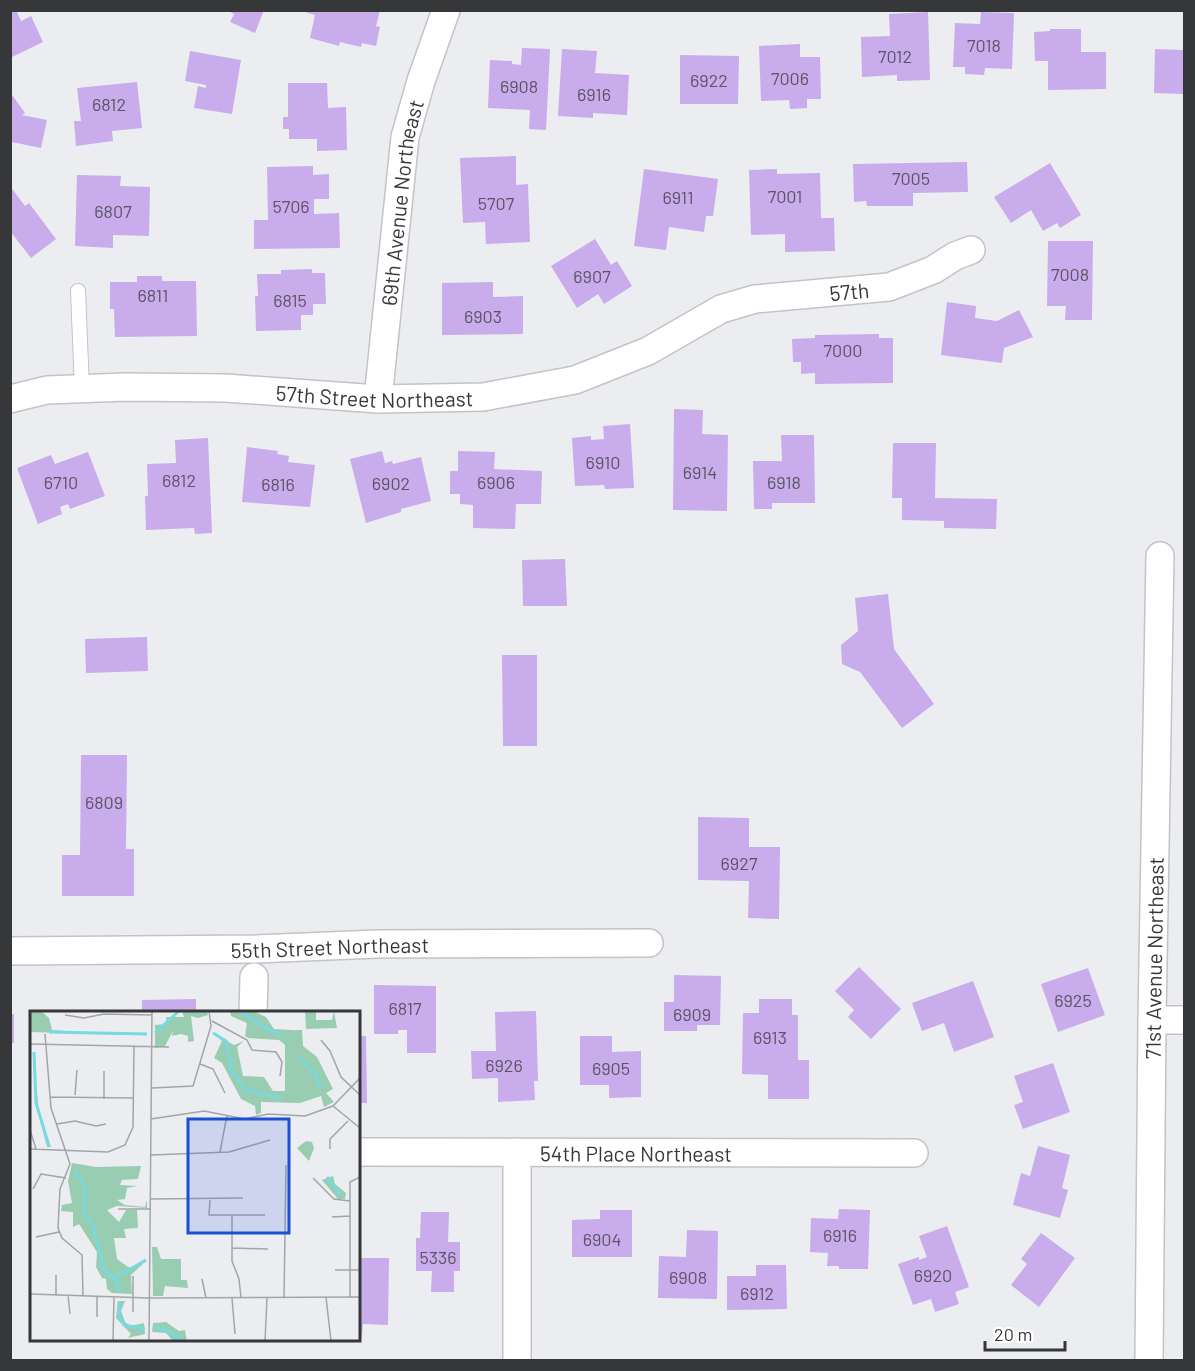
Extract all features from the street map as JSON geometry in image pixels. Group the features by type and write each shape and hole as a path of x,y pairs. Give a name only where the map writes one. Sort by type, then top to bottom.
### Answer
{"street":[{"name":"69th Avenue Northeast","path":"378,399 405,137 421,81 446,10"},
{"name":"57th","path":"720,309 768,297 842,293 889,287 933,270 955,256 970,250"},
{"name":"57th Street Northeast","path":"10,399 47,390 126,387 226,388 378,399 483,397 575,380 648,351 720,309"},
{"name":"71st Avenue Northeast","path":"1149,1360 1160,556"},
{"name":"55th Street Northeast","path":"10,951 255,949 377,944 649,943"},
{"path":"253,1011 254,977"},
{"path":"1152,1020 1185,1020"},
{"name":"54th Place Northeast","path":"360,1152 914,1153"},
{"path":"517,1152 517,1360"}],"lane":[{"path":"78,291 82,389"}],"building":[{"path":"10,10 16,10 21,21 31,16 43,42 10,58"},
{"path":"227,10 264,10 255,33 230,22 234,14"},
{"path":"298,10 380,10 376,26 380,27 376,46 362,43 361,47 340,42 339,46 310,38 315,15"},
{"path":"928,12 930,80 897,81 897,75 862,77 861,37 890,36 889,14"},
{"path":"981,12 1014,13 1012,69 985,68 984,75 965,74 965,67 953,67 955,23 980,24"},
{"path":"1050,29 1081,29 1081,52 1106,52 1106,89 1048,90 1048,61 1035,61 1034,32 1050,31"},
{"path":"800,44 800,57 820,57 821,99 807,99 807,108 790,109 789,100 761,101 759,46"},
{"path":"522,48 550,49 546,130 529,129 530,110 488,108 490,60 512,61 512,64 521,65"},
{"path":"562,49 597,51 595,73 629,75 627,115 593,113 593,118 558,116"},
{"path":"1155,49 1184,50 1184,94 1154,93"},
{"path":"190,51 241,60 232,114 194,108 198,86 206,88 206,85 185,81"},
{"path":"680,55 739,56 738,104 680,104"},
{"path":"137,82 142,128 112,131 113,141 76,146 74,121 81,121 77,88"},
{"path":"288,83 327,83 328,108 346,107 347,150 317,151 317,139 289,139 289,129 283,129 283,117 288,117"},
{"path":"10,92 25,113 22,115 47,120 41,148 12,142 12,139 10,141"},
{"path":"516,156 516,185 528,184 530,242 486,244 485,222 463,223 460,158"},
{"path":"967,162 968,192 913,193 913,206 867,206 866,201 854,202 853,164"},
{"path":"1050,163 1081,215 1060,228 1057,223 1043,231 1031,210 1011,223 994,197"},
{"path":"313,166 313,175 329,174 329,199 314,199 314,214 339,213 340,248 254,249 254,220 268,220 267,167"},
{"path":"644,169 718,179 713,216 706,216 704,232 669,227 666,250 634,246"},
{"path":"777,169 777,174 820,173 821,218 834,218 835,251 785,252 785,234 751,235 749,170"},
{"path":"77,175 121,176 120,186 150,187 149,236 113,235 113,248 75,246"},
{"path":"10,186 25,206 29,203 56,239 31,258 10,231"},
{"path":"595,239 611,265 617,261 632,286 604,304 598,294 577,308 551,266"},
{"path":"1048,241 1093,241 1092,320 1065,320 1066,306 1047,306"},
{"path":"312,269 312,273 325,273 326,304 313,304 313,315 301,315 301,330 256,331 257,274 281,274 281,270"},
{"path":"137,276 162,276 162,281 196,281 197,336 115,337 114,309 110,309 110,282 137,282"},
{"path":"493,282 493,297 523,296 523,334 442,335 442,283"},
{"path":"947,302 976,306 975,318 997,321 1019,310 1033,337 1004,348 1002,363 941,355"},
{"path":"879,334 879,338 893,338 893,383 815,384 815,373 801,374 801,362 793,362 792,339 815,338 815,335"},
{"path":"674,409 703,410 702,434 728,435 727,511 673,510"},
{"path":"630,424 634,488 605,489 604,485 575,486 572,438 591,436 591,440 604,439 603,426"},
{"path":"781,435 814,435 815,503 772,503 772,509 754,509 753,461 782,461"},
{"path":"208,438 212,533 195,534 194,528 146,530 147,464 176,463 175,440"},
{"path":"893,443 936,443 935,498 997,499 996,529 944,528 944,521 902,520 902,498 892,498"},
{"path":"247,447 278,451 277,454 289,456 288,462 315,465 310,507 242,502"},
{"path":"382,451 385,463 392,461 393,464 421,457 431,501 401,509 401,512 366,523 350,459"},
{"path":"458,451 495,452 494,469 542,471 541,504 516,504 515,529 473,528 473,505 460,504 460,494 450,494 450,471 458,471"},
{"path":"88,452 105,496 70,509 68,504 60,507 62,514 38,524 17,468 51,455 55,464"},
{"path":"565,559 567,606 523,606 522,560"},
{"path":"888,594 894,649 934,704 902,728 860,672 842,664 841,645 858,631 855,598"},
{"path":"147,637 148,671 86,673 85,639"},
{"path":"502,655 537,655 537,746 503,746"},
{"path":"81,755 127,755 126,849 134,849 134,896 62,896 62,855 80,855"},
{"path":"698,817 749,818 749,847 780,847 779,919 748,918 749,881 698,880"},
{"path":"859,967 901,1009 871,1039 848,1017 854,1010 835,991"},
{"path":"1088,968 1105,1015 1058,1032 1041,984"},
{"path":"674,975 721,976 720,1025 697,1025 697,1031 664,1031 664,1002 674,1002"},
{"path":"973,981 994,1037 954,1052 944,1023 922,1031 912,1003"},
{"path":"374,985 436,986 436,1053 407,1053 407,1030 398,1030 398,1034 374,1034"},
{"path":"196,999 196,1011 142,1011 142,1000"},
{"path":"759,999 792,999 792,1015 798,1015 798,1060 809,1060 809,1099 768,1099 768,1075 742,1074 743,1013 759,1013"},
{"path":"536,1011 538,1081 534,1081 535,1100 498,1102 498,1078 472,1079 471,1051 496,1051 495,1012"},
{"path":"10,1014 14,1014 14,1043 10,1043"},
{"path":"360,1036 366,1036 367,1103 360,1103"},
{"path":"580,1036 612,1036 612,1052 641,1051 641,1097 609,1098 609,1085 580,1085"},
{"path":"1053,1063 1070,1112 1023,1129 1014,1105 1023,1102 1014,1076"},
{"path":"1038,1146 1070,1155 1062,1188 1068,1190 1060,1218 1013,1205 1021,1173 1030,1176"},
{"path":"839,1209 870,1210 868,1269 839,1269 839,1266 827,1266 828,1253 810,1252 811,1218 838,1219"},
{"path":"600,1210 632,1210 632,1257 572,1257 572,1220 600,1219"},
{"path":"421,1212 449,1212 448,1242 460,1242 460,1271 454,1271 454,1292 431,1292 432,1271 416,1271 416,1238 420,1238"},
{"path":"947,1226 969,1287 955,1292 959,1304 935,1312 931,1299 913,1305 898,1264 919,1257 919,1260 927,1257 919,1236"},
{"path":"687,1230 718,1231 717,1299 658,1298 659,1256 686,1257"},
{"path":"1041,1233 1075,1258 1039,1307 1011,1285 1027,1264 1021,1259"},
{"path":"361,1258 389,1258 388,1325 363,1324 362,1335 360,1335 360,1285"},
{"path":"756,1265 786,1265 787,1309 727,1310 727,1276 756,1276"}]}
